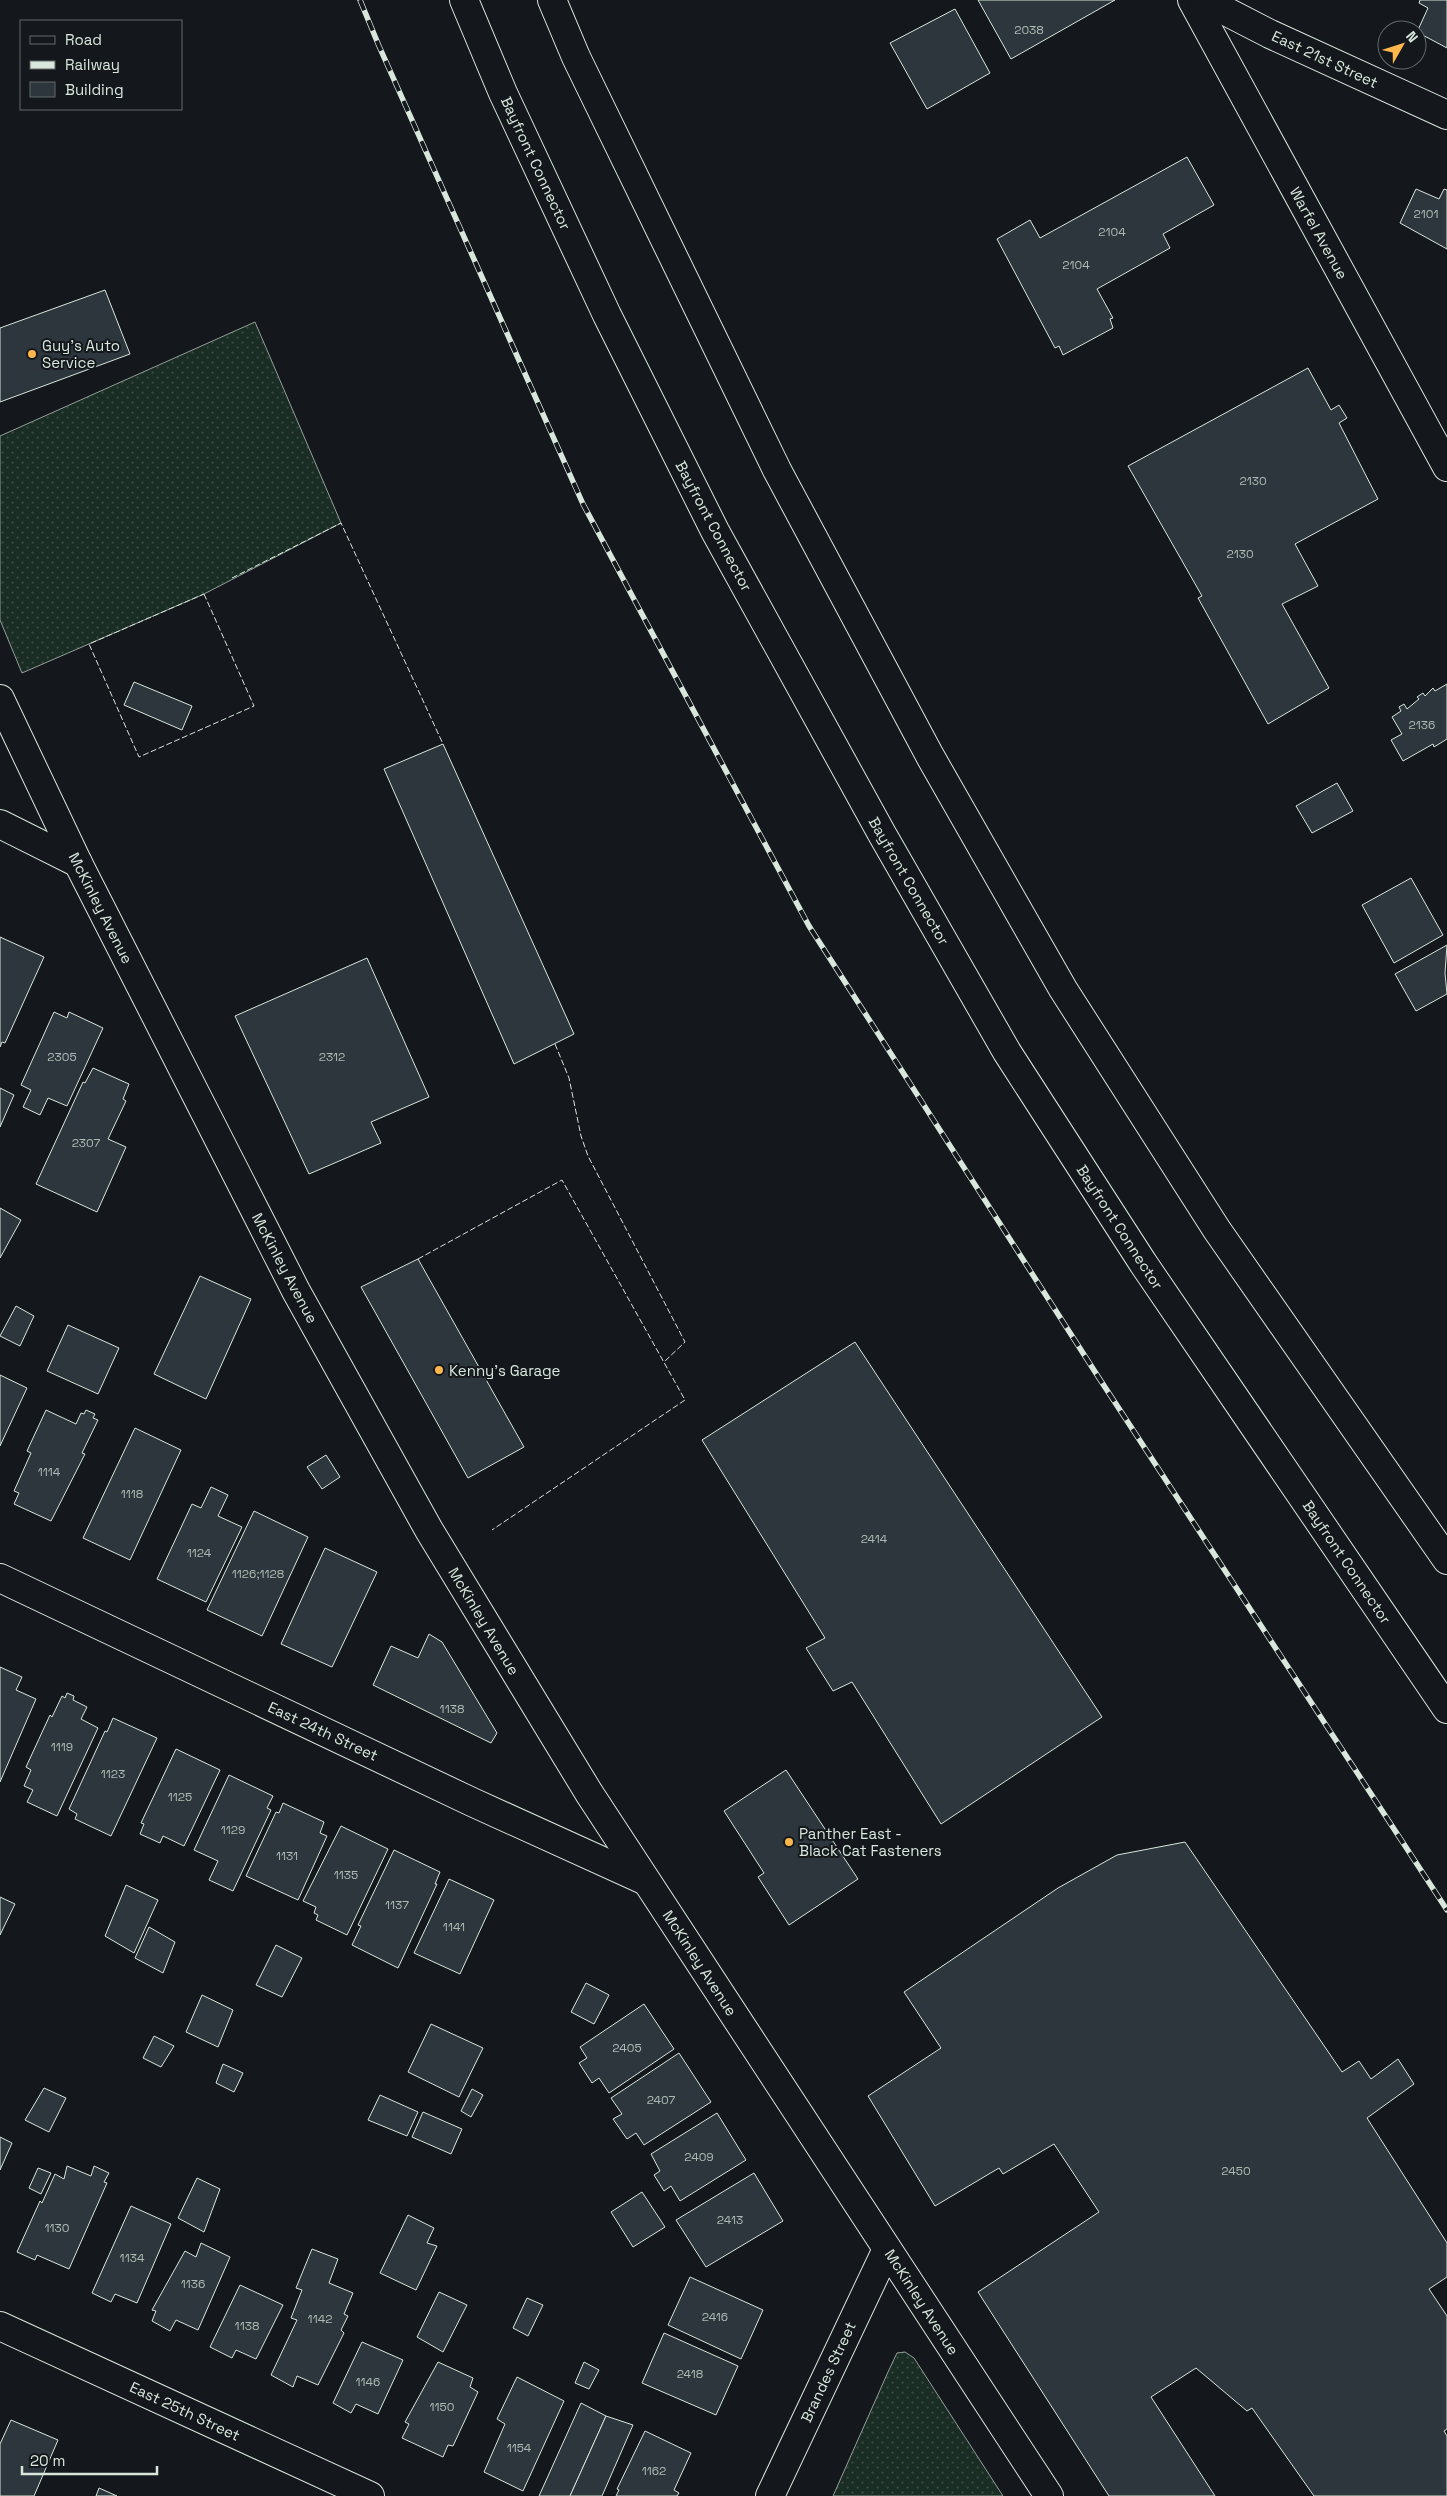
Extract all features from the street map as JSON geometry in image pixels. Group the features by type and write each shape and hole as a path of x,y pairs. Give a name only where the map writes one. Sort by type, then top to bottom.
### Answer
{"main road":[{"name":"Bayfront Connector","path":"464,0 503,93 607,315 715,531 882,834 1007,1052 1143,1263 1447,1709"},
{"path":"552,0 589,83 777,470 930,756 1063,989 1218,1230 1447,1560"},
{"name":"Warfel Avenue","path":"1192,0 1447,467"},
{"name":"East 21st Street","path":"1204,0 1270,34 1447,115"},
{"name":"McKinley Avenue","path":"0,699 78,863 296,1291 429,1530 589,1793 1049,2496"},
{"path":"0,824 78,863"},
{"name":"East 24th Street","path":"0,1578 472,1802 646,1881"},
{"name":"Brandes Street","path":"770,2496 887,2249"},
{"name":"East 25th Street","path":"0,2326 370,2496"}],"green space":[{"path":"255,322 341,523 204,594 22,673 0,620 0,436"},
{"path":"905,2352 914,2358 1003,2496 833,2496 897,2353"}],"building":[{"path":"978,0 1115,0 1011,59"},
{"path":"1420,0 1447,0 1447,48 1427,37 1427,20 1422,20 1428,8 1419,3"},
{"path":"955,9 990,73 927,109 890,43"},
{"path":"1187,157 1214,205 1163,234 1170,248 1097,289 1113,318 1110,319 1113,328 1063,355 1059,346 1055,348 997,239 1030,220 1040,238"},
{"path":"1416,189 1439,199 1444,189 1447,190 1447,249 1400,223"},
{"path":"105,290 130,354 0,402 0,328"},
{"path":"1308,368 1331,410 1339,405 1347,418 1339,423 1378,499 1295,544 1318,586 1282,604 1329,688 1268,724 1198,598 1202,596 1128,466"},
{"path":"134,682 192,706 182,730 124,705"},
{"path":"1447,684 1447,739 1434,747 1433,744 1403,761 1391,740 1402,734 1392,717 1401,711 1399,707 1404,704 1407,709 1423,693 1425,696 1433,688 1435,691"},
{"path":"443,744 574,1034 514,1064 384,769"},
{"path":"1337,783 1353,811 1312,833 1296,806"},
{"path":"1411,878 1443,935 1394,963 1362,905"},
{"path":"0,937 44,957 5,1043 2,1042 0,1047"},
{"path":"1447,945 1445,973 1447,994 1416,1011 1395,974"},
{"path":"367,958 429,1097 371,1122 381,1143 309,1174 235,1016"},
{"path":"54,1012 67,1018 69,1012 103,1028 67,1106 48,1098 40,1115 23,1107 31,1090 21,1085"},
{"path":"93,1068 129,1084 123,1099 126,1101 108,1139 126,1147 97,1212 36,1184 83,1082 85,1083"},
{"path":"0,1088 14,1095 0,1127"},
{"path":"0,1208 21,1220 0,1258"},
{"path":"418,1259 524,1447 468,1478 361,1287"},
{"path":"200,1276 251,1299 206,1399 154,1374"},
{"path":"16,1306 34,1316 20,1346 0,1336"},
{"path":"68,1325 119,1348 98,1394 47,1371"},
{"path":"855,1342 1102,1717 941,1824 852,1682 833,1691 806,1648 825,1638 702,1440"},
{"path":"0,1375 27,1388 0,1446"},
{"path":"46,1410 76,1424 81,1413 84,1414 86,1410 95,1414 93,1418 98,1420 82,1453 85,1454 51,1521 14,1504 19,1493 14,1491 31,1453 27,1451"},
{"path":"135,1428 181,1450 130,1560 83,1538"},
{"path":"326,1455 340,1477 322,1489 307,1467"},
{"path":"211,1487 228,1495 218,1516 242,1527 206,1602 157,1579 192,1504 201,1508"},
{"path":"254,1511 308,1537 262,1636 207,1610"},
{"path":"325,1548 377,1572 332,1667 281,1644"},
{"path":"429,1634 442,1642 497,1733 491,1743 373,1685 391,1646 418,1658"},
{"path":"0,1667 22,1677 16,1690 36,1699 0,1782"},
{"path":"67,1693 74,1696 73,1700 87,1707 81,1719 98,1728 57,1816 27,1802 33,1790 24,1786 31,1770 26,1767 50,1715 52,1717 62,1696 65,1698"},
{"path":"113,1718 157,1738 111,1836 75,1819 77,1814 69,1809 105,1731 107,1732"},
{"path":"176,1749 220,1770 184,1846 163,1836 160,1843 140,1834 144,1824 141,1823"},
{"name":"Panther East - Black Cat Fasteners","path":"786,1770 858,1879 789,1925 758,1877 764,1873 724,1811"},
{"path":"229,1775 273,1796 267,1808 271,1810 233,1891 209,1880 218,1861 194,1850"},
{"path":"283,1803 324,1822 320,1833 327,1836 298,1900 246,1876 276,1812 279,1813"},
{"path":"341,1826 388,1849 347,1935 316,1920 318,1915 314,1913 316,1907 303,1901"},
{"path":"1185,1842 1342,2072 1359,2061 1371,2079 1398,2059 1414,2084 1367,2118 1447,2243 1447,2277 1429,2289 1447,2316 1447,2429 1444,2431 1447,2436 1447,2496 1314,2496 1252,2408 1247,2411 1196,2368 1151,2397 1215,2496 1109,2496 978,2292 1099,2212 1054,2144 1003,2174 999,2168 935,2206 868,2096 941,2048 904,1992 1058,1888 1117,1855"},
{"path":"394,1850 440,1872 435,1884 437,1884 398,1968 352,1945 361,1926 358,1925"},
{"path":"449,1879 494,1900 460,1974 414,1953"},
{"path":"126,1885 158,1900 134,1953 105,1936"},
{"path":"0,1897 15,1904 0,1935"},
{"path":"149,1927 175,1942 163,1973 135,1958"},
{"path":"276,1945 302,1958 282,1997 256,1985"},
{"path":"586,1983 609,1995 594,2024 571,2012"},
{"path":"202,1995 233,2010 218,2047 186,2032"},
{"path":"644,2004 674,2049 609,2093 599,2078 592,2083 579,2063 587,2058 580,2047"},
{"path":"431,2024 483,2048 459,2097 408,2072"},
{"path":"154,2036 174,2046 161,2067 143,2058"},
{"path":"679,2053 711,2102 644,2145 636,2133 627,2139 613,2119 622,2114 611,2098"},
{"path":"223,2064 243,2073 234,2092 216,2083"},
{"path":"44,2088 66,2098 49,2132 25,2120"},
{"path":"472,2089 483,2095 471,2117 461,2111"},
{"path":"380,2095 418,2112 407,2136 368,2120"},
{"path":"423,2112 462,2129 451,2154 412,2137"},
{"path":"717,2113 746,2160 680,2201 671,2186 664,2191 654,2175 660,2171 651,2154"},
{"path":"0,2137 12,2143 0,2170"},
{"path":"67,2166 91,2176 94,2166 109,2173 104,2182 107,2183 69,2269 37,2255 35,2260 17,2252 40,2201 42,2203 55,2174 64,2179"},
{"path":"38,2168 51,2173 41,2194 29,2188"},
{"path":"754,2173 783,2221 706,2267 676,2220"},
{"path":"197,2178 220,2189 204,2232 178,2218"},
{"path":"642,2192 665,2227 633,2247 611,2212"},
{"path":"131,2206 171,2224 137,2303 115,2294 111,2302 92,2293"},
{"path":"408,2215 434,2228 427,2243 437,2246 416,2290 380,2273"},
{"path":"201,2243 230,2257 198,2330 176,2320 170,2331 152,2321 156,2311 152,2310 185,2251 196,2257"},
{"path":"312,2249 338,2259 329,2283 353,2293 344,2314 348,2316 341,2330 344,2333 318,2385 297,2376 293,2387 271,2375 297,2320 291,2318 302,2290 296,2288"},
{"path":"690,2277 763,2310 741,2359 668,2325"},
{"path":"240,2285 283,2305 256,2359 236,2350 232,2358 210,2347"},
{"path":"439,2292 467,2305 443,2352 417,2337"},
{"path":"527,2298 543,2305 528,2336 513,2328"},
{"path":"664,2333 738,2366 716,2415 642,2383"},
{"path":"362,2342 403,2360 378,2414 356,2404 351,2413 333,2403"},
{"path":"438,2362 473,2378 470,2387 478,2392 453,2446 448,2445 443,2457 402,2438 409,2424 405,2422"},
{"path":"584,2362 599,2370 589,2389 575,2383"},
{"path":"517,2377 564,2401 523,2491 484,2472 505,2424 497,2419"},
{"path":"581,2403 606,2416 570,2496 539,2496"},
{"path":"606,2416 633,2425 602,2496 570,2496"},
{"path":"11,2420 58,2440 34,2496 0,2496 0,2444"},
{"path":"645,2431 691,2453 674,2490 679,2493 677,2496 616,2496 619,2490 617,2489"},
{"path":"99,2488 117,2496 96,2496"}],"railway":[{"path":"360,0 583,504 809,926 1099,1378 1447,1910"}],"fence":[{"path":"232,578 341,523 443,744"},
{"path":"204,594 254,706 139,757 89,644 204,594"},
{"path":"555,1044 569,1078 581,1136 588,1156 685,1342 664,1362"},
{"path":"418,1259 562,1180 685,1400 492,1530"}],"place":[{"name":"Guy's Auto Service","path":"32,354"},
{"name":"Kenny's Garage","path":"439,1370"},
{"name":"Panther East - Black Cat Fasteners","path":"789,1842"}]}
